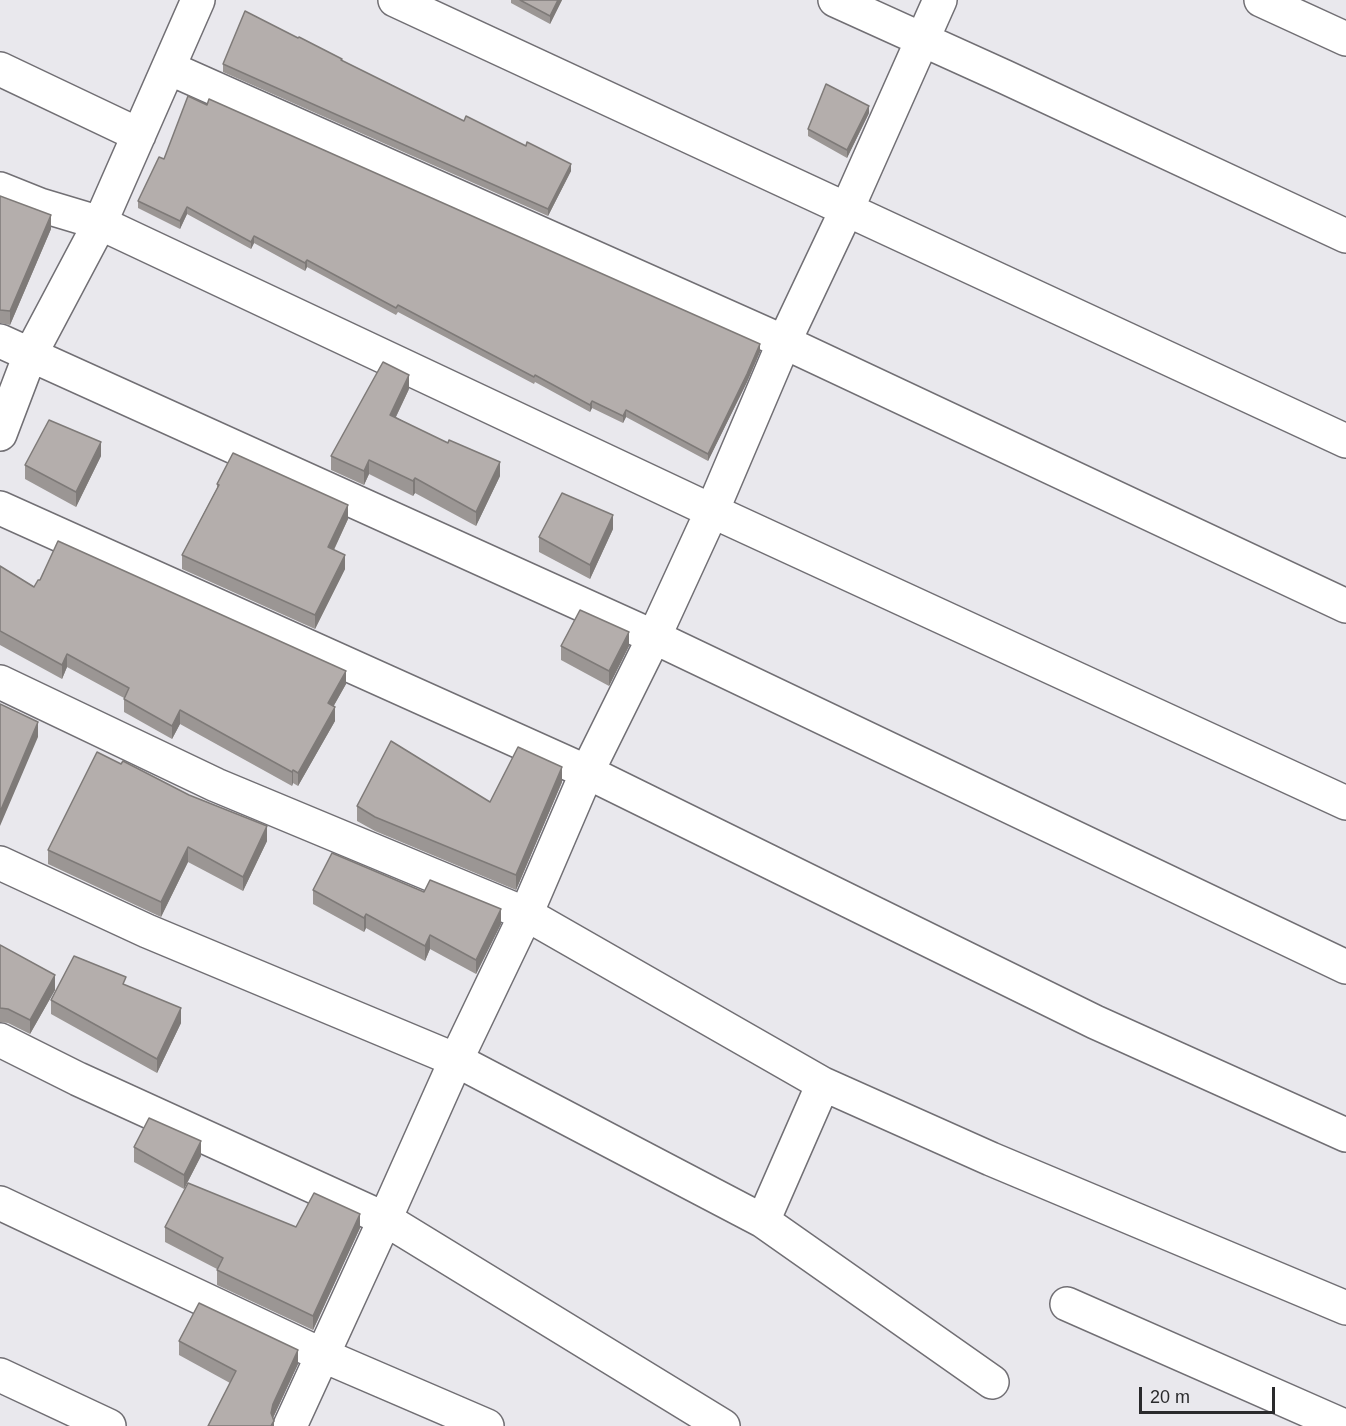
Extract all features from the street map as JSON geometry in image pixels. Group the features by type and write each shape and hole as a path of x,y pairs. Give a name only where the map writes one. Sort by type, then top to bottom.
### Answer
{"street":[{"path":"0,434 30,355 100,223 198,0"},
{"path":"395,0 1346,441"},
{"path":"835,0 1346,236"},
{"path":"290,1426 456,1060 526,914 587,771 654,637 712,511 784,342 847,210 940,0"},
{"path":"1261,0 1346,39"},
{"path":"169,68 784,342 1346,606"},
{"path":"0,69 139,135"},
{"path":"0,189 40,205 100,223 712,511 1346,803"},
{"path":"0,341 654,637 1346,967"},
{"path":"0,508 587,771 1084,1016 1346,1135"},
{"path":"0,682 216,785 526,914 823,1084 991,1159 1346,1308"},
{"path":"0,863 147,931 456,1060 763,1221 992,1382"},
{"path":"0,1040 78,1079 385,1219 723,1426"},
{"path":"763,1221 823,1084"},
{"path":"0,1203 322,1355 487,1426"},
{"path":"1067,1304 1344,1426"},
{"path":"0,1375 109,1426"}],"building":[{"path":"520,0 558,0 550,16"},
{"path":"245,11 464,121 466,116 526,146 527,142 571,164 548,209 223,64"},
{"path":"826,84 869,106 847,150 808,129"},
{"path":"188,96 207,105 209,99 760,344 708,454 626,410 623,416 592,401 590,405 398,305 396,308 307,260 305,263 254,236 251,242 187,207 180,221 138,201 159,157 164,159"},
{"path":"0,196 51,215 10,311 0,310"},
{"path":"383,362 409,375 390,415 448,443 449,440 500,462 476,512 415,478 413,481 369,460 364,471 331,456"},
{"path":"49,420 101,442 76,492 25,465"},
{"path":"233,453 348,505 328,547 345,555 315,615 182,555"},
{"path":"562,493 613,515 590,565 539,537"},
{"path":"58,541 346,671 328,703 335,707 298,773 293,770 292,772 180,710 172,726 124,699 129,688 67,654 62,665 0,631 0,566 34,587 40,580"},
{"path":"580,610 629,632 609,671 561,646"},
{"path":"0,704 38,722 0,812"},
{"path":"391,741 490,802 518,747 562,767 516,875 375,817 357,806"},
{"path":"97,752 121,764 123,761 189,795 267,826 243,877 188,847 161,902 48,850"},
{"path":"332,853 424,892 430,880 501,909 476,960 430,935 425,946 366,914 364,918 313,890"},
{"path":"0,945 55,975 30,1020 8,1009 0,1008"},
{"path":"74,956 126,977 123,984 181,1008 157,1059 51,1000"},
{"path":"149,1118 201,1141 184,1175 134,1147"},
{"path":"188,1183 296,1227 314,1193 360,1214 313,1316 217,1270 223,1258 165,1227"},
{"path":"199,1303 298,1350 273,1404 271,1413 274,1421 271,1426 208,1426 236,1371 179,1341"}]}
